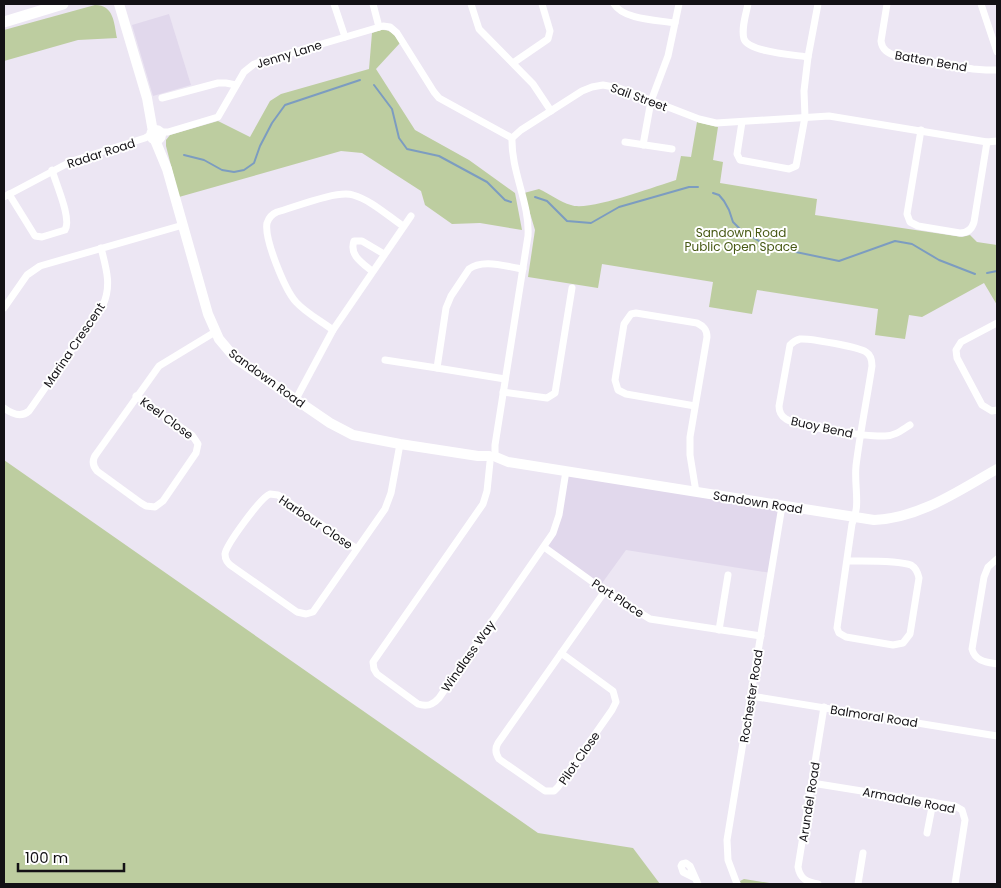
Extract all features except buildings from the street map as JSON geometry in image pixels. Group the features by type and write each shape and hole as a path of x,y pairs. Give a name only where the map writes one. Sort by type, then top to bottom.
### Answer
{"main road":[{"path":"7,20 63,4"}],"street":[{"name":"Sandown Road","path":"119,4 208,314 215,332 235,358 343,431 362,438 493,457 508,462 855,518 883,520 927,508 997,469"},
{"path":"334,4 345,37"},
{"path":"372,4 379,27 390,27 398,33 439,98 512,138 512,153 528,231 493,457"},
{"path":"471,4 479,29 533,84 551,111"},
{"path":"513,63 548,38 549,28 542,4"},
{"path":"614,4 620,12 628,16 675,23"},
{"path":"644,145 651,101 668,56 679,4"},
{"path":"748,4 744,40 749,46 808,57"},
{"path":"742,122 737,154 740,160 791,169 797,164 805,117 804,91 808,57 818,4"},
{"name":"Batten Bend","path":"887,4 881,41 883,49 889,54 980,70 997,70"},
{"path":"981,4 997,52"},
{"name":"Jenny Lane","path":"156,135 218,117 247,69 258,62 379,27"},
{"path":"162,98 218,83 236,85"},
{"name":"Sail Street","path":"512,138 582,91 597,86 614,86 709,122 723,124 834,116 987,142 997,141"},
{"path":"921,130 907,214 910,222 918,226 960,233 972,228 987,142"},
{"name":"Radar Road","path":"6,196 72,161 156,135"},
{"path":"625,142 672,149"},
{"path":"6,196 35,236 42,237 65,230 67,224 62,199 52,170"},
{"path":"333,330 302,308 294,300 285,285 278,269 268,232 267,222 270,217 277,212 337,195 348,194 366,201 403,226"},
{"path":"296,399 333,330 411,216"},
{"path":"4,308 32,270 55,261 183,225"},
{"path":"372,271 353,254 352,246 354,241 362,241 384,254"},
{"name":"Marina Crescent","path":"4,408 13,414 20,415 29,411 103,305 108,292 109,280 101,248"},
{"path":"437,368 446,308 450,296 469,269 484,264 523,269"},
{"path":"503,392 546,398 550,398 555,393 572,288"},
{"path":"696,406 626,394 617,388 615,375 624,324 630,314 636,313 697,323 705,329 707,337 696,406 690,437 690,455 696,492"},
{"path":"997,323 961,342 956,352 957,358 982,405 992,411 997,410"},
{"name":"Keel Close","path":"136,396 192,435 198,444 197,450 163,501 155,507 146,506 141,503 97,471 93,462 94,456 136,396 159,366 215,332"},
{"name":"Buoy Bend","path":"847,561 852,524 857,512 856,467 861,435 872,366 872,360 869,353 858,348 808,340 795,341 789,349 779,406 781,414 786,419 861,435 890,435 910,425"},
{"path":"385,360 505,380"},
{"name":"Harbour Close","path":"357,549 278,495 270,494 261,499 228,546 225,557 233,568 297,612 308,614 313,612 317,607 357,549 389,502 400,444"},
{"name":"Windlass Way","path":"493,457 483,504 374,659 373,666 377,674 418,704 430,706 435,703 544,547 557,524 566,471"},
{"name":"Rochester Road","path":"737,884 728,860 727,840 782,506"},
{"name":"Port Place","path":"544,547 650,619 761,636"},
{"path":"997,559 988,567 984,576 972,648 974,655 979,660 997,664"},
{"path":"847,561 900,563 910,565 916,569 919,578 910,634 903,643 893,645 846,637 839,633 836,624 847,561"},
{"path":"719,630 728,575"},
{"name":"Pilot Close","path":"561,653 613,691 616,702 558,787 554,790 545,791 499,759 496,755 496,746 605,590"},
{"name":"Balmoral Road","path":"751,696 997,736"},
{"name":"Arundel Road","path":"818,884 810,883 804,879 798,867 824,708"},
{"name":"Armadale Road","path":"812,783 958,807 965,816 955,884"},
{"path":"928,832 933,802"},
{"path":"858,884 863,853"}],"shaded area":[{"path":"169,14 191,85 153,96 132,25"},
{"path":"567,471 782,506 771,573 626,550 600,586 546,547 554,533"}],"green space":[{"path":"95,5 110,11 117,38 78,40 4,61 4,30"},
{"path":"387,30 392,33 400,43 376,69 415,130 469,160 515,193 522,230 480,223 452,224 425,205 421,191 362,153 341,151 179,197 166,146 166,140 170,135 218,121 250,137 270,101 281,94 369,69 372,33"},
{"name":"Sandown Road Public Open Space","path":"697,122 718,127 713,160 723,162 720,183 817,199 815,215 962,237 970,235 977,242 997,245 997,305 984,283 922,317 909,315 905,339 875,335 878,309 757,290 752,314 709,307 713,282 602,264 598,288 528,277 535,230 524,193 539,189 567,204 592,205 676,180 681,156 691,157"},
{"path":"4,460 538,833 633,848 660,884 4,884"},
{"path":"744,879 776,884 741,884 740,881"}],"waterway":[{"path":"184,155 204,160 222,170 234,172 244,170 254,163 260,146 272,123 285,105 360,80"},
{"path":"374,85 392,109 399,138 407,149 439,156 487,182 505,200 511,202"},
{"path":"535,197 547,201 567,221 591,223 619,207 689,187 698,187"},
{"path":"713,193 719,195 724,201 733,222 741,230 767,246 839,261 895,241 912,244 939,260 975,274"},
{"path":"987,273 997,271"}]}
